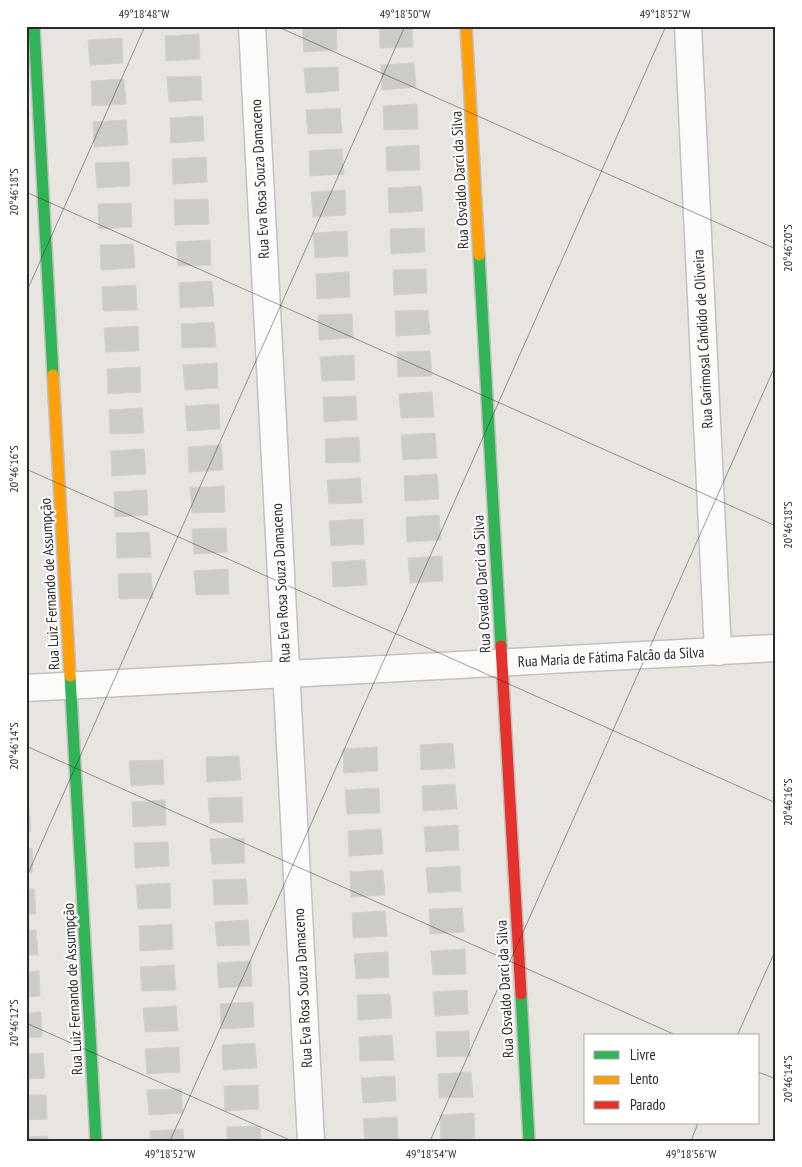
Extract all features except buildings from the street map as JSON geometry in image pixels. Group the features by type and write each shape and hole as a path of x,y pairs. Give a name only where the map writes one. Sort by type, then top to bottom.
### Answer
{"street":[{"name":"Rua Luiz Fernando de Assumpção","path":"34,26 96,1141"},
{"name":"Rua Eva Rosa Souza Damaceno","path":"252,26 311,1141"},
{"name":"Rua Osvaldo Darci da Silva","path":"466,26 529,1141"},
{"name":"Rua Garimosal Cândido de Oliveira","path":"688,26 718,652"},
{"name":"Rua Maria de Fátima Falcão da Silva","path":"26,688 776,648"}],"traffic: fast":[{"path":"34,26 53,375"},
{"path":"479,255 501,646"},
{"path":"70,676 96,1141"},
{"path":"521,994 529,1141"}],"traffic: slow":[{"path":"466,26 479,255"},
{"path":"53,375 70,676"}],"traffic: jam":[{"path":"501,646 521,994"}]}
